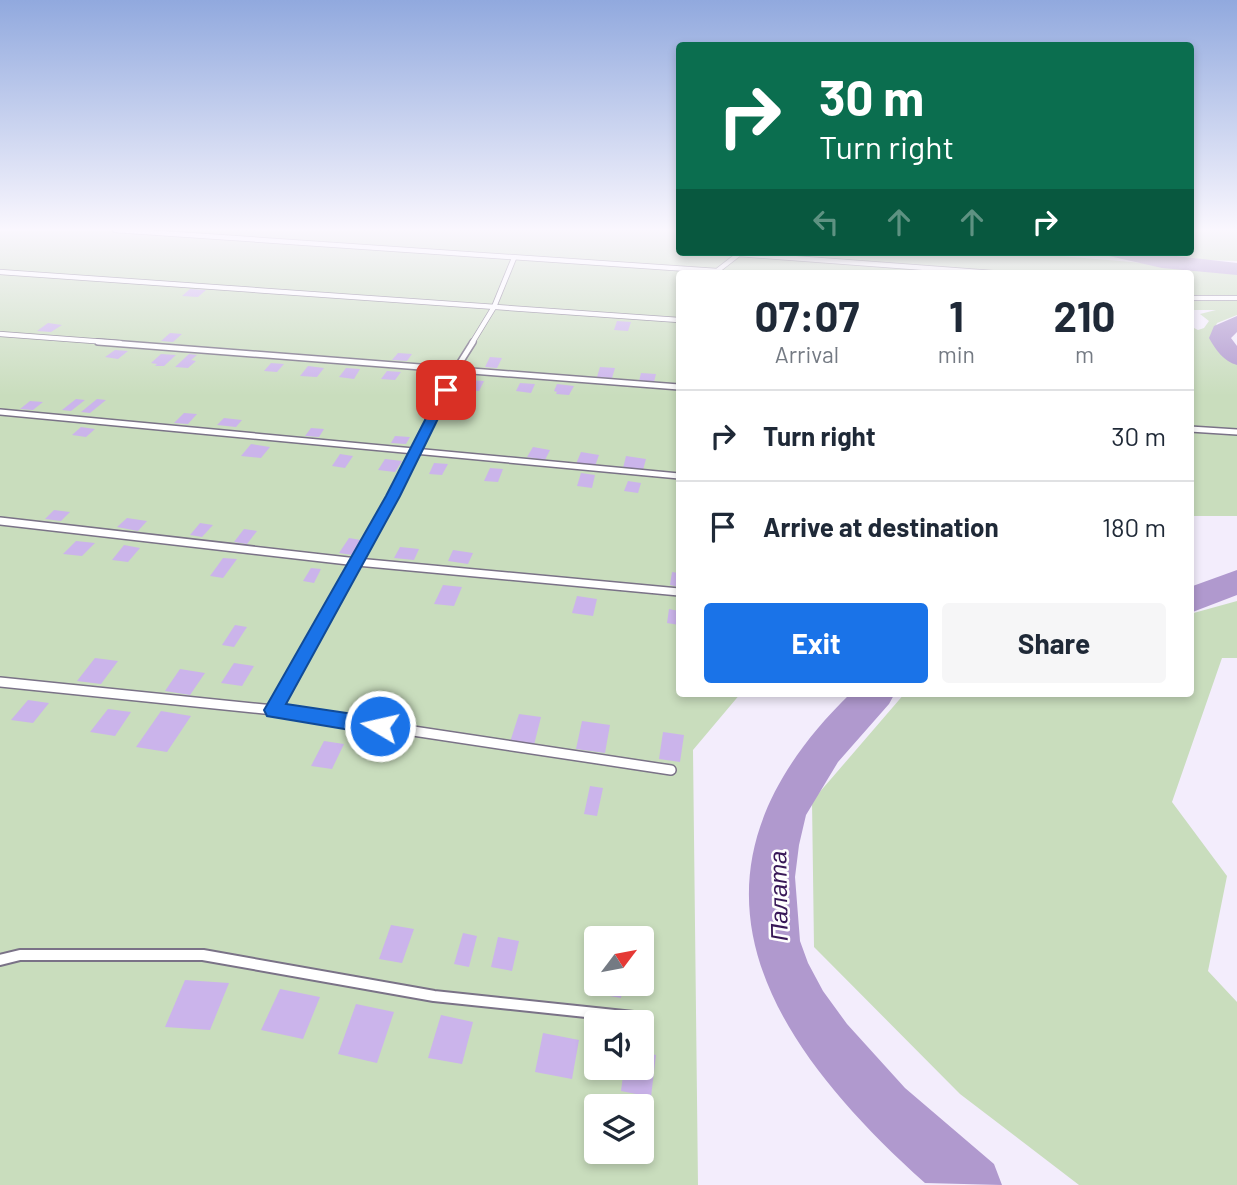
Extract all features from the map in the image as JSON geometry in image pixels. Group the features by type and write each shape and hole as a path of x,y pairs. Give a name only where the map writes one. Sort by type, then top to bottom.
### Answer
{"lane":[{"path":"188,285 676,320"},
{"path":"274,710 357,562 456,369 494,307 503,285"},
{"path":"1194,298 1237,298"},
{"path":"0,334 676,387"},
{"path":"0,412 676,476"},
{"path":"1194,429 1237,432"},
{"path":"0,522 357,562 676,592"},
{"path":"0,682 274,710 671,771"},
{"path":"0,960 20,955 203,956 434,996 584,1012"}],"green space":[{"path":"0,285 676,285 676,697 738,697 693,750 698,1185 0,1185"},
{"path":"1194,285 1237,285 1237,315 1217,323 1212,336 1218,347 1237,363 1237,516 1194,516 1194,328 1204,328 1209,321 1200,314 1216,310 1194,310"},
{"path":"1237,601 1237,658 1222,658 1172,802 1227,876 1208,971 1237,1002 1237,1185 1079,1185 960,1094 814,947 812,801 902,697 1194,697 1194,613"}],"building":[{"path":"190,289 206,290 198,297 182,296"},
{"path":"617,321 631,322 628,331 614,330"},
{"path":"48,323 62,325 51,332 37,331"},
{"path":"170,333 182,334 173,342 161,341"},
{"path":"115,350 128,351 118,359 105,357"},
{"path":"398,353 412,354 407,361 392,360"},
{"path":"161,354 176,355 164,366 151,363"},
{"path":"189,354 197,355 191,360 196,361 188,368 175,367"},
{"path":"490,357 502,358 497,368 485,367"},
{"path":"271,363 284,364 277,372 264,371"},
{"path":"308,366 324,368 317,377 300,376"},
{"path":"600,367 615,368 612,378 597,377"},
{"path":"346,368 360,369 354,379 339,377"},
{"path":"387,371 401,372 395,380 381,379"},
{"path":"641,373 656,374 654,382 639,381"},
{"path":"470,380 484,381 479,391 465,390"},
{"path":"520,383 535,384 531,393 516,391"},
{"path":"557,384 574,386 569,395 556,394 554,391"},
{"path":"76,399 85,400 71,411 62,410"},
{"path":"97,399 106,400 90,413 81,412"},
{"path":"30,401 43,402 33,410 20,409"},
{"path":"184,413 197,414 188,424 174,423"},
{"path":"224,418 242,420 236,427 217,425"},
{"path":"81,427 95,429 86,437 72,435"},
{"path":"311,428 324,429 319,437 305,436"},
{"path":"395,436 410,437 406,444 391,443"},
{"path":"251,444 270,447 261,458 241,456"},
{"path":"533,447 550,450 545,460 527,457"},
{"path":"581,452 599,455 595,466 576,464"},
{"path":"340,454 353,456 345,468 332,466"},
{"path":"626,456 646,459 643,470 623,468"},
{"path":"385,459 402,461 395,472 378,470"},
{"path":"434,463 448,464 442,475 429,474"},
{"path":"490,468 503,469 498,482 484,481"},
{"path":"581,473 595,475 592,488 577,486"},
{"path":"628,481 641,483 638,493 624,491"},
{"path":"54,510 70,512 61,521 45,519"},
{"path":"127,518 147,521 138,531 117,527"},
{"path":"200,523 213,525 202,537 190,535"},
{"path":"244,529 257,531 247,544 234,542"},
{"path":"349,538 361,540 352,555 339,553"},
{"path":"76,541 95,543 82,556 63,554"},
{"path":"124,545 140,548 128,562 112,560"},
{"path":"400,547 419,549 414,560 394,558"},
{"path":"453,550 473,553 468,564 448,561"},
{"path":"223,558 237,559 223,578 210,576"},
{"path":"311,568 321,569 314,583 303,581"},
{"path":"672,572 676,573 676,586 670,585"},
{"path":"443,585 462,587 454,606 434,604"},
{"path":"577,596 597,599 593,616 572,613"},
{"path":"669,609 676,610 676,624 667,623"},
{"path":"235,625 247,627 234,647 222,645"},
{"path":"95,658 118,661 101,684 77,681"},
{"path":"234,663 254,666 242,686 221,683"},
{"path":"180,669 205,673 190,695 165,691"},
{"path":"28,700 49,703 33,723 11,720"},
{"path":"108,709 131,712 115,736 90,732"},
{"path":"161,711 191,716 167,752 136,747"},
{"path":"519,714 541,717 534,745 510,742"},
{"path":"582,721 610,725 605,753 576,749"},
{"path":"663,732 684,735 680,762 659,759"},
{"path":"324,741 344,744 332,769 311,766"},
{"path":"590,786 603,788 597,816 584,814"},
{"path":"391,925 414,929 402,963 379,959"},
{"path":"463,933 477,936 469,967 454,964"},
{"path":"498,937 519,941 512,971 491,967"},
{"path":"185,980 229,983 210,1030 165,1027"},
{"path":"280,989 320,997 303,1039 261,1030"},
{"path":"356,1004 394,1012 377,1063 338,1054"},
{"path":"441,1015 473,1022 462,1064 428,1058"},
{"path":"543,1033 579,1040 572,1079 535,1072"},
{"path":"622,1080 653,1080 651,1094 621,1091"}],"waterway":[{"name":"Палата","path":"1237,323 1222,331 1220,338 1237,358"},
{"name":"Палата","path":"1194,598 1237,582"},
{"name":"Палата","path":"872,697 836,734 812,765 785,815 772,877 776,941 787,975 805,1009 828,1043 885,1108 973,1185"}],"route":[{"path":"380,726 274,710 393,496 446,390"}]}
